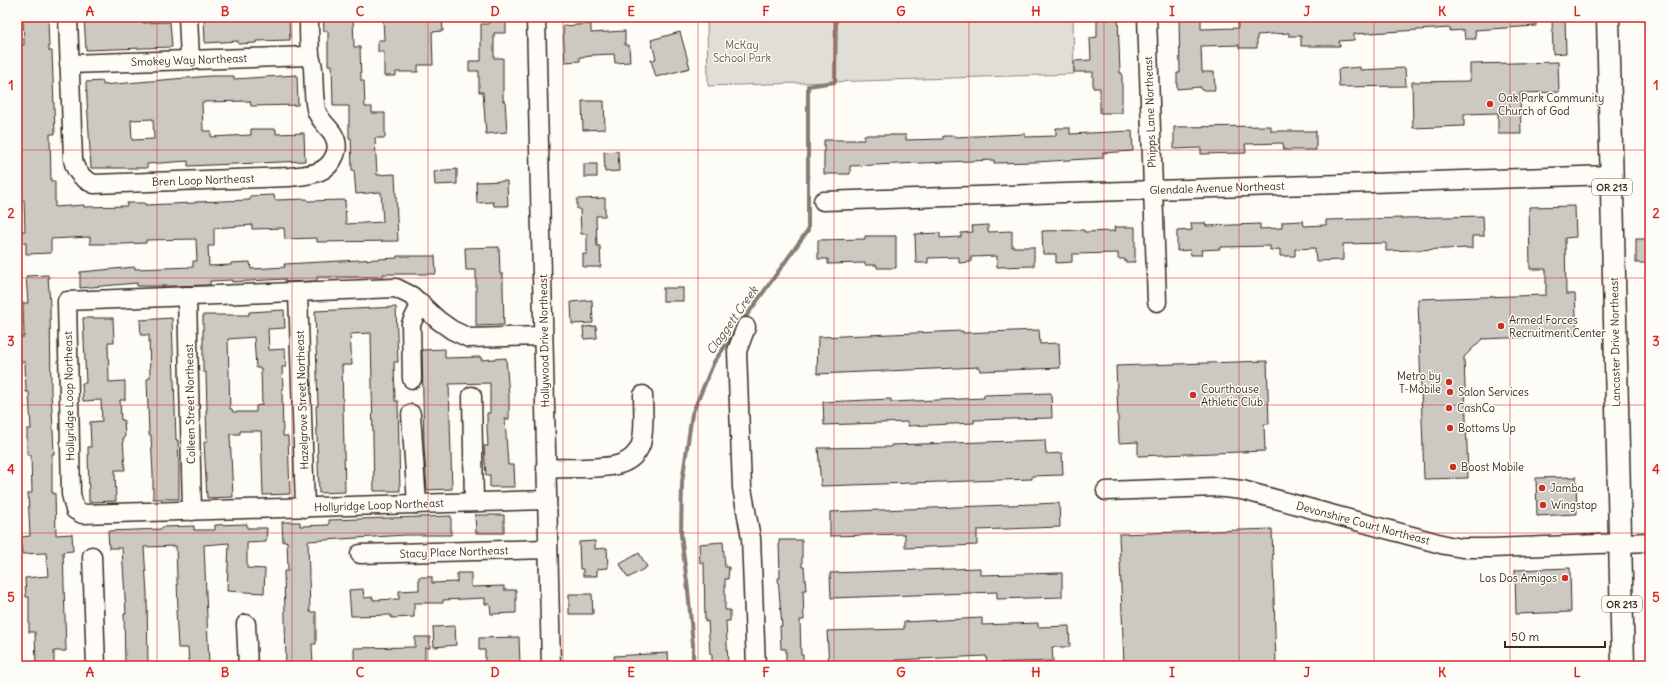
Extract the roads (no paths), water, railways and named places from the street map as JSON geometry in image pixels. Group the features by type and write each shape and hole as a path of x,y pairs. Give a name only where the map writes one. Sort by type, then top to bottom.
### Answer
{"main road":[{"name":"Lancaster Drive Northeast","path":"1608,17 1623,666"}],"street":[{"name":"Bren Loop Northeast","path":"68,17 71,147 74,167 79,175 94,184 289,178 322,172 334,158 336,143 334,135 316,111 313,67 310,56 309,17"},
{"path":"188,17 190,59"},
{"name":"Hollywood Drive Northeast","path":"536,17 542,196 543,336 551,666"},
{"name":"Phipps Lane Northeast","path":"1147,17 1157,302"},
{"name":"Smokey Way Northeast","path":"69,64 310,56"},
{"name":"Glendale Avenue Northeast","path":"823,201 1611,175"},
{"name":"Hollyridge Loop Northeast","path":"543,336 469,338 452,330 438,320 412,296 396,288 67,301 71,494 75,510 82,514 91,515 547,500"},
{"name":"Hazelgrove Street Northeast","path":"298,292 305,508"},
{"name":"Colleen Street Northeast","path":"187,296 192,511"},
{"path":"412,379 411,324 420,303"},
{"path":"746,327 737,351 742,488 751,538 756,666"},
{"path":"546,469 609,467 620,464 633,457 638,450 643,432 643,394"},
{"path":"472,396 474,502"},
{"path":"412,414 416,504"},
{"name":"Devonshire Court Northeast","path":"1106,491 1215,487 1237,489 1445,545 1462,548 1650,542"},
{"name":"Stacy Place Northeast","path":"360,554 548,549"},
{"path":"92,556 96,666"},
{"path":"246,624 248,666"}],"waterway":[{"name":"Claggett Creek","path":"742,322 808,230 808,86 835,82 836,17"},
{"name":"Claggett Creek","path":"693,666 693,645 688,590 681,535 682,482 692,414 714,362 737,329"}],"place":[{"name":"Oak Park Community Church of God","path":"1490,104"},
{"name":"Armed Forces Recruitment Center","path":"1501,326"},
{"name":"Metro by T-Mobile","path":"1449,382"},
{"name":"Salon Services","path":"1450,392"},
{"name":"Courthouse Athletic Club","path":"1193,395"},
{"name":"CashCo","path":"1449,408"},
{"name":"Bottoms Up","path":"1450,428"},
{"name":"Boost Mobile","path":"1453,467"},
{"name":"Jamba","path":"1542,488"},
{"name":"Wingstop","path":"1543,505"},
{"name":"Los Dos Amigos","path":"1565,578"}],"park label":[{"name":"McKay School Park","path":"742,51"}]}
